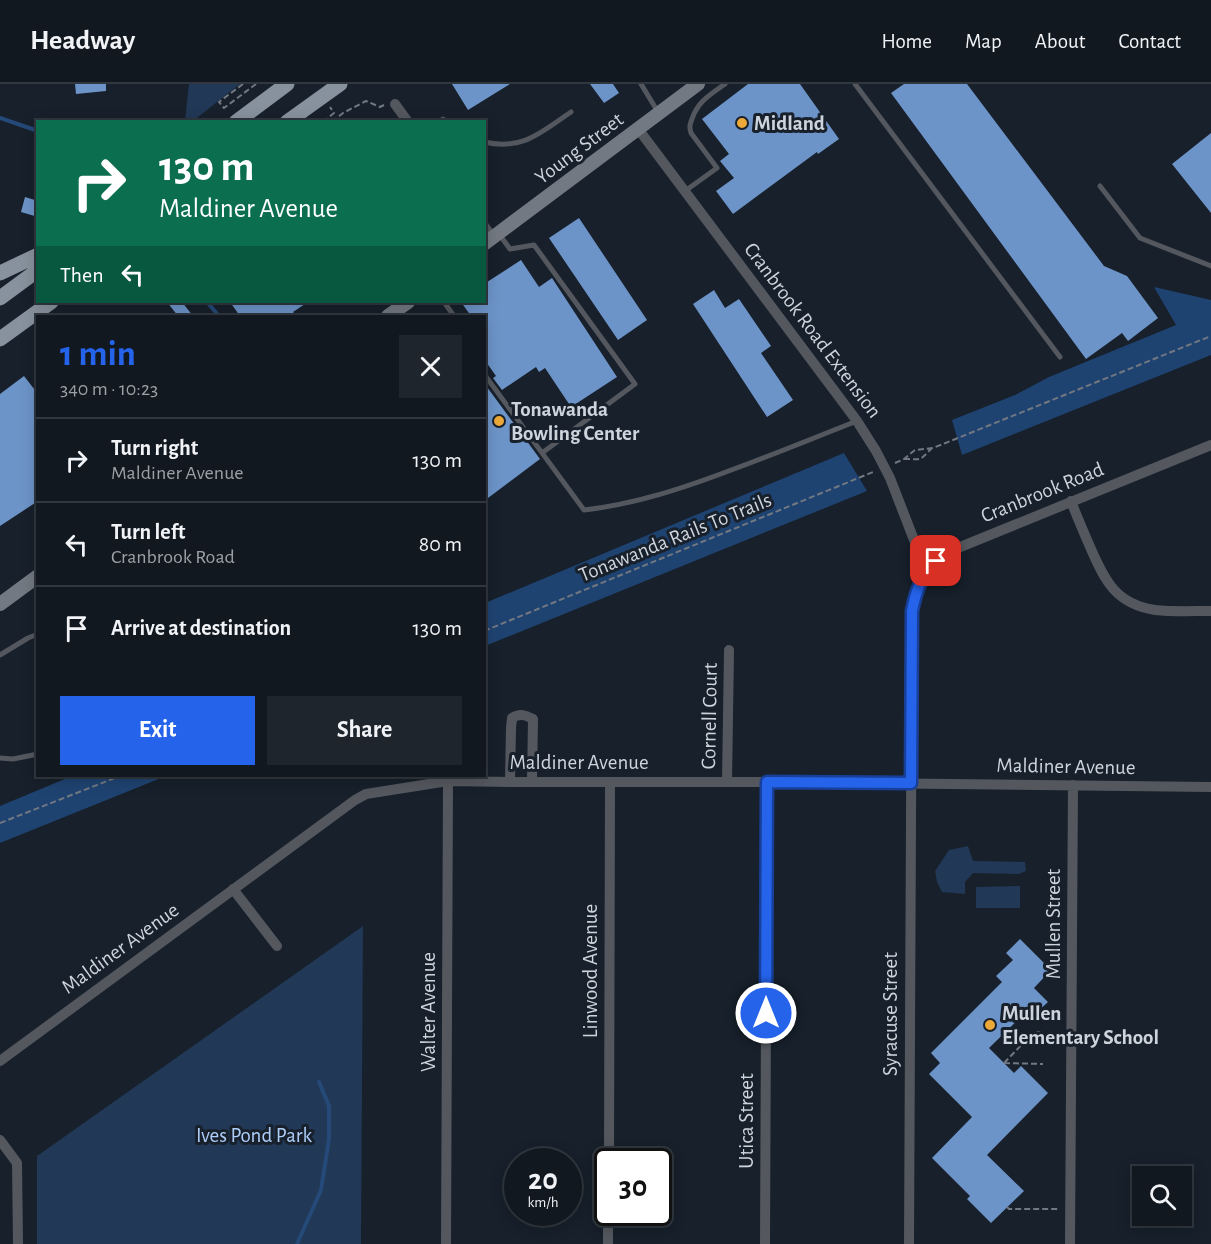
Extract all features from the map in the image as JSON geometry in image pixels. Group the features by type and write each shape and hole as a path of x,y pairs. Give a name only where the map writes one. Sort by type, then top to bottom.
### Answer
{"main road":[{"path":"239,120 287,84"},
{"path":"290,120 340,84"},
{"path":"0,273 36,256"},
{"path":"0,298 36,271"},
{"path":"0,339 50,303"}],"street":[{"name":"Young Street","path":"492,239 698,84"},
{"path":"391,103 406,120"},
{"name":"Cranbrook Road Extension","path":"639,130 857,421 890,478 926,571"},
{"path":"389,315 407,303"},
{"name":"Cranbrook Road","path":"911,783 912,611 915,594 926,571 948,552 1211,445"},
{"path":"1071,501 1102,574 1117,593 1136,604 1156,610 1211,611"},
{"path":"0,604 36,577"},
{"name":"Cornell Court","path":"727,782 729,650"},
{"path":"510,782 510,728 512,718 517,715 526,715 533,719 532,782"},
{"name":"Maldiner Avenue","path":"0,1061 366,794 448,781 1211,787"},
{"name":"Walter Avenue","path":"446,1244 448,781"},
{"name":"Linwood Avenue","path":"609,1148 610,782"},
{"name":"Utica Street","path":"765,1244 767,782"},
{"name":"Syracuse Street","path":"909,1244 911,783"},
{"name":"Mullen Street","path":"1070,1244 1073,785"},
{"path":"233,889 277,946"},
{"path":"0,1140 17,1163 20,1242"},
{"path":"608,1226 608,1244"}],"lane":[{"path":"641,84 659,114"},
{"path":"685,191 717,168 689,128 696,107 725,84"},
{"path":"855,84 1060,357"},
{"path":"486,142 502,145 530,140 571,112"},
{"path":"1100,186 1140,238 1211,266"},
{"path":"492,239 510,249 534,245 635,384 542,453"},
{"path":"486,377 584,510 645,500 857,421"},
{"path":"0,655 36,635"},
{"path":"0,758 13,759 36,754"}],"path":[{"path":"243,84 219,102 224,108 256,84"},
{"path":"334,120 366,101 380,107 391,103"},
{"path":"891,464 904,459 915,450 933,448 1211,336"},
{"path":"904,459 922,459 933,448"},
{"name":"Tonawanda Rails To Trails","path":"486,630 876,471"},
{"path":"0,823 117,777"},
{"path":"1043,1064 1004,1063 1034,1032 1044,1032"},
{"path":"1007,1207 1009,1209 1071,1209"}],"green space":[{"path":"189,84 240,84 194,120 185,120"},
{"path":"968,846 973,861 1025,862 1026,871 1019,874 973,873 965,882 965,894 942,892 935,871 949,850"},
{"path":"1020,886 1020,908 976,908 976,887"},
{"name":"Ives Pond Park","path":"363,926 361,1244 37,1244 37,1156"}],"shaded area":[{"path":"1154,287 1211,300 1211,355 962,455 952,420 1176,325"},
{"path":"844,453 867,491 486,646 486,603"},
{"path":"70,777 164,777 0,843 0,806"}],"building":[{"path":"75,84 106,84 106,91 76,94"},
{"path":"452,84 510,84 468,110"},
{"path":"590,84 613,84 619,93 604,103"},
{"path":"748,84 800,84 839,139 818,154 817,152 733,214 716,191 734,178 720,161 729,154 702,119"},
{"path":"904,84 967,84 1104,266 1127,276 1158,318 1128,341 1122,333 1086,359 891,93"},
{"path":"1211,133 1211,213 1172,164"},
{"path":"25,197 36,200 36,216 21,212"},
{"path":"579,218 647,320 618,340 549,238"},
{"path":"521,260 539,287 552,278 617,377 571,407 545,368 539,372 536,367 502,390 493,378 496,376 486,362 486,315 470,315 462,303 486,303 486,283"},
{"path":"714,290 725,308 739,299 771,346 761,353 793,400 767,417 693,304"},
{"path":"168,303 183,303 192,315 177,315"},
{"path":"231,303 306,303 293,312 296,315 239,315"},
{"path":"24,376 36,391 36,502 0,526 0,394"},
{"name":"Tonawanda Bowling Center","path":"486,386 540,459 486,500"},
{"path":"1020,939 1051,970 1034,988 1048,1002 1034,1015 1029,1009 989,1048 1014,1073 1021,1066 1048,1093 987,1155 1024,1191 991,1223 967,1199 970,1196 932,1158 972,1117 929,1074 940,1063 931,1053 1002,982 996,976 1013,960 1006,953"}],"waterway":[{"path":"0,118 36,130"},
{"path":"208,303 218,315"},
{"path":"297,1244 321,1190 329,1139 329,1106 319,1082"}],"place":[{"name":"Midland","path":"742,123"},
{"name":"Tonawanda Bowling Center","path":"499,421"},
{"name":"Mullen Elementary School","path":"990,1025"}],"route":[{"path":"766,1013 767,782 911,783 912,611 915,594 922,578 936,561"}]}
